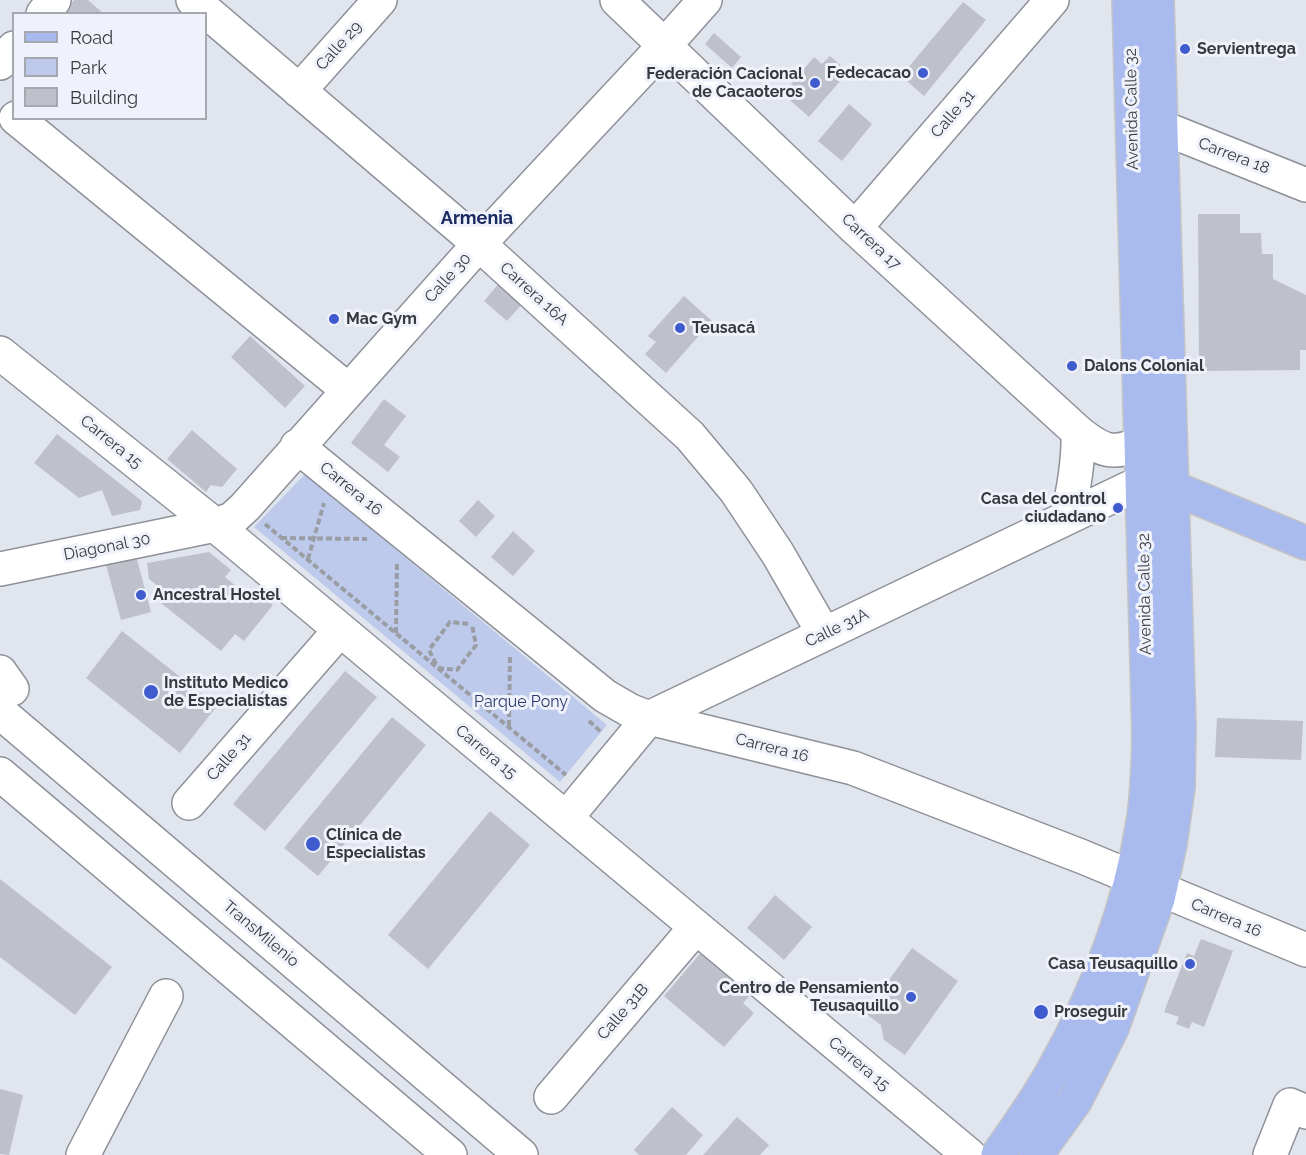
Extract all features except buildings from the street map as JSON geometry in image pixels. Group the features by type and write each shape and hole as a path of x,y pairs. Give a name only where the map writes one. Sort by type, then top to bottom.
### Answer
{"main road":[{"name":"Avenida Calle 32","path":"1036,1155 1075,1101 1112,1028 1160,890 1170,844 1178,787 1179,759 1157,485 1141,443 1129,0"},
{"name":"Avenida Calle 32","path":"998,1155 1052,1073 1072,1036 1100,974 1131,878 1143,821 1149,736 1157,485 1161,128 1157,0"},
{"path":"1157,485 1306,543"}],"street":[{"path":"45,12 54,0"},
{"name":"Carrera 16A","path":"193,0 479,244 690,436 736,491 778,554 824,634"},
{"name":"Calle 29","path":"299,91 380,0"},
{"name":"Carrera 17","path":"617,0 855,228 1078,432 1098,447 1112,451 1124,450 1141,443"},
{"name":"Calle 30","path":"215,525 232,519 245,507 479,244 705,0"},
{"name":"Calle 31","path":"855,228 1052,0"},
{"path":"0,63 12,50"},
{"path":"0,105 12,115"},
{"path":"19,120 348,390"},
{"name":"Carrera 18","path":"1161,128 1306,185"},
{"name":"Carrera 15","path":"0,353 215,525 969,1155"},
{"path":"1067,518 1076,480 1078,432"},
{"name":"Carrera 16","path":"297,446 332,473 490,615 605,696 631,711 649,718 854,768 1083,857 1306,950"},
{"name":"Calle 31A","path":"566,819 649,718 1067,518 1157,485"},
{"name":"Diagonal 30","path":"16,566 215,525"},
{"path":"0,586 13,573 16,566"},
{"name":"Calle 31","path":"189,803 340,630"},
{"name":"TransMilenio","path":"4,691 521,1155"},
{"path":"0,774 450,1155"},
{"name":"Calle 31B","path":"551,1097 696,927"},
{"path":"83,1155 166,996"},
{"path":"1274,1154 1298,1109"}],"path":[{"path":"297,594 332,473"},
{"path":"245,507 588,792"},
{"path":"271,538 370,539"},
{"path":"397,562 396,633 405,684 438,668 457,669 476,645 490,615"},
{"path":"438,668 429,650 450,622 490,615"},
{"path":"490,615 509,727 507,769"}],"green space":[{"name":"Parque Pony","path":"305,474 607,725 560,782 254,527"}],"place":[{"name":"Servientrega","path":"1185,49"},
{"name":"Fedecacao","path":"923,73"},
{"name":"Federación Cacional de Cacaoteros","path":"815,83"},
{"name":"Mac Gym","path":"334,319"},
{"name":"Teusacá","path":"680,328"},
{"name":"Dalons Colonial","path":"1072,366"},
{"name":"Casa del control ciudadano","path":"1118,508"},
{"name":"Ancestral Hostel","path":"141,595"},
{"name":"Instituto Medico de Especialistas","path":"151,692"},
{"name":"Clínica de Especialistas","path":"313,844"},
{"name":"Casa Teusaquillo","path":"1190,964"},
{"name":"Centro de Pensamiento Teusaquillo","path":"911,997"},
{"name":"Proseguir","path":"1041,1012"}],"district":[{"name":"Armenia","path":"477,219"}]}
